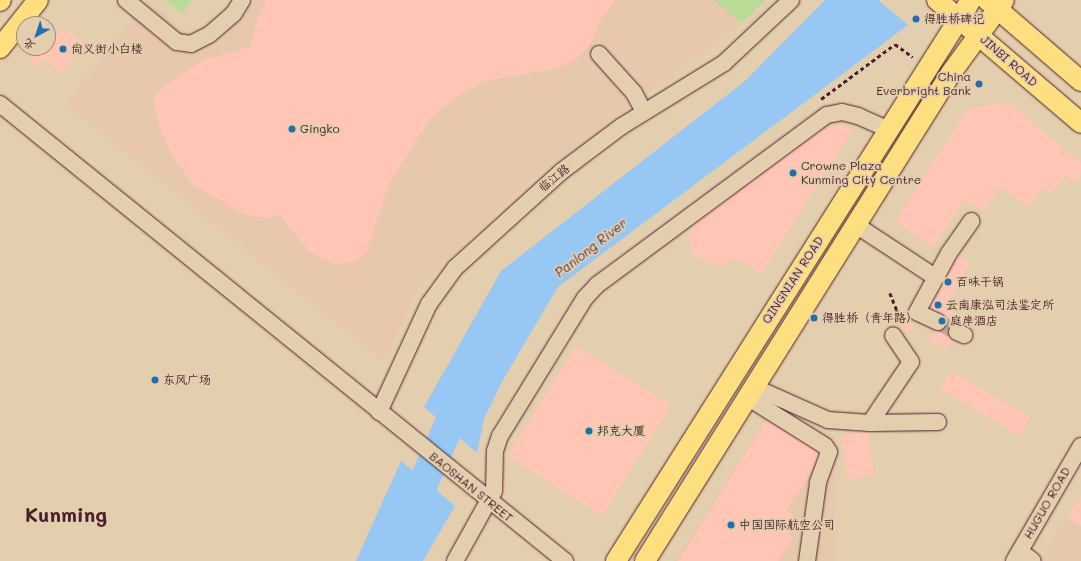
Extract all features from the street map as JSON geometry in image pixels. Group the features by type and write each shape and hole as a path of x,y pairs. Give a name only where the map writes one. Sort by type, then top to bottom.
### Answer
{"main road":[{"path":"0,48 38,0"},
{"name":"JINBI ROAD","path":"937,0 1081,123"},
{"name":"QINGNIAN ROAD","path":"616,561 887,129 971,0"},
{"path":"996,3 1081,80"},
{"name":"QINGNIAN ROAD","path":"645,561 856,225 978,35 996,3"}],"street":[{"path":"126,0 177,42 191,44 219,26 242,0"},
{"name":"临江路","path":"379,412 428,304 455,268 562,171 644,112 724,63 791,0"},
{"path":"599,54 634,93 644,112"},
{"name":"BAOSHAN STREET","path":"0,104 485,499 565,561"},
{"path":"455,561 485,499 500,436 585,298 597,285 827,115 842,112 858,116 887,129"},
{"path":"938,322 917,312 935,277 971,221"},
{"path":"856,225 935,277"},
{"path":"870,423 911,362 893,335"},
{"path":"751,392 828,420 870,423 938,422"},
{"path":"751,392 825,446 828,452 818,483 807,561"},
{"name":"HUGUO ROAD","path":"1017,556 1081,446"},
{"path":"1017,556 1033,561"}],"path":[{"path":"821,99 895,44 905,52"},
{"path":"890,293 897,310 893,335"}],"shaded area":[{"path":"147,0 197,40 233,26 243,0 714,0 742,23 527,183 418,288 384,361 66,104"},
{"path":"774,406 836,437 834,561 675,561"},
{"path":"1066,517 1081,526 1081,561 1040,561"}],"green space":[{"path":"166,0 192,0 182,13"},
{"path":"714,0 765,0 742,23"}],"water":[{"path":"825,0 878,0 908,25 558,287 504,378 484,419 477,453 424,407 501,271 745,81"},
{"path":"401,461 455,506 423,561 356,561"}],"building":[{"name":"Gingko","path":"266,0 615,0 603,16 589,46 577,59 558,68 485,81 465,91 431,117 389,184 367,250 357,260 340,265 309,252 280,215 266,218 245,215 192,184 171,153 157,120 154,97 167,84 205,59 251,47 256,23"},
{"name":"尚义街小白楼","path":"64,27 85,45 61,73 45,60 38,68 29,60 33,56 56,56 56,38"},
{"path":"1008,102 1081,163 1081,175 1074,183 1065,176 1051,194 1043,187 1028,207 1001,187 984,211 965,200 932,247 896,221 968,108"},
{"name":"Crowne Plaza Kunming City Centre","path":"836,125 853,129 761,274 735,257 726,264 714,266 692,254 688,238 695,221 819,131"},
{"path":"955,255 970,263 946,308 964,317 947,350 929,340 940,320 925,312"},
{"path":"903,316 914,327 909,333 897,322"},
{"name":"邦克大厦","path":"576,346 671,405 602,516 507,456"},
{"path":"950,371 1031,417 1020,436 940,389"},
{"path":"769,416 824,451 786,511 798,519 788,534 793,537 778,561 678,561"},
{"path":"867,431 875,475 848,480 840,436"},
{"path":"1081,496 1081,526 1067,518"}],"waterway":[{"name":"Panlong River","path":"389,561 465,389"}],"tunnel":[{"path":"938,322 957,332"}],"place":[{"name":"得胜桥碑记","path":"916,19"},
{"name":"尚义街小白楼","path":"63,49"},
{"name":"China Everbright Bank","path":"979,84"},
{"name":"Gingko","path":"292,129"},
{"name":"Crowne Plaza Kunming City Centre","path":"793,173"},
{"name":"百味干锅","path":"948,282"},
{"name":"云南康泓司法鉴定所","path":"938,305"},
{"name":"得胜桥（青年路）","path":"814,318"},
{"name":"庭岸酒店","path":"942,321"},
{"name":"东风广场","path":"155,380"},
{"name":"邦克大厦","path":"589,431"},
{"name":"中国国际航空公司","path":"731,525"}],"district":[{"name":"Kunming","path":"66,514"}]}
